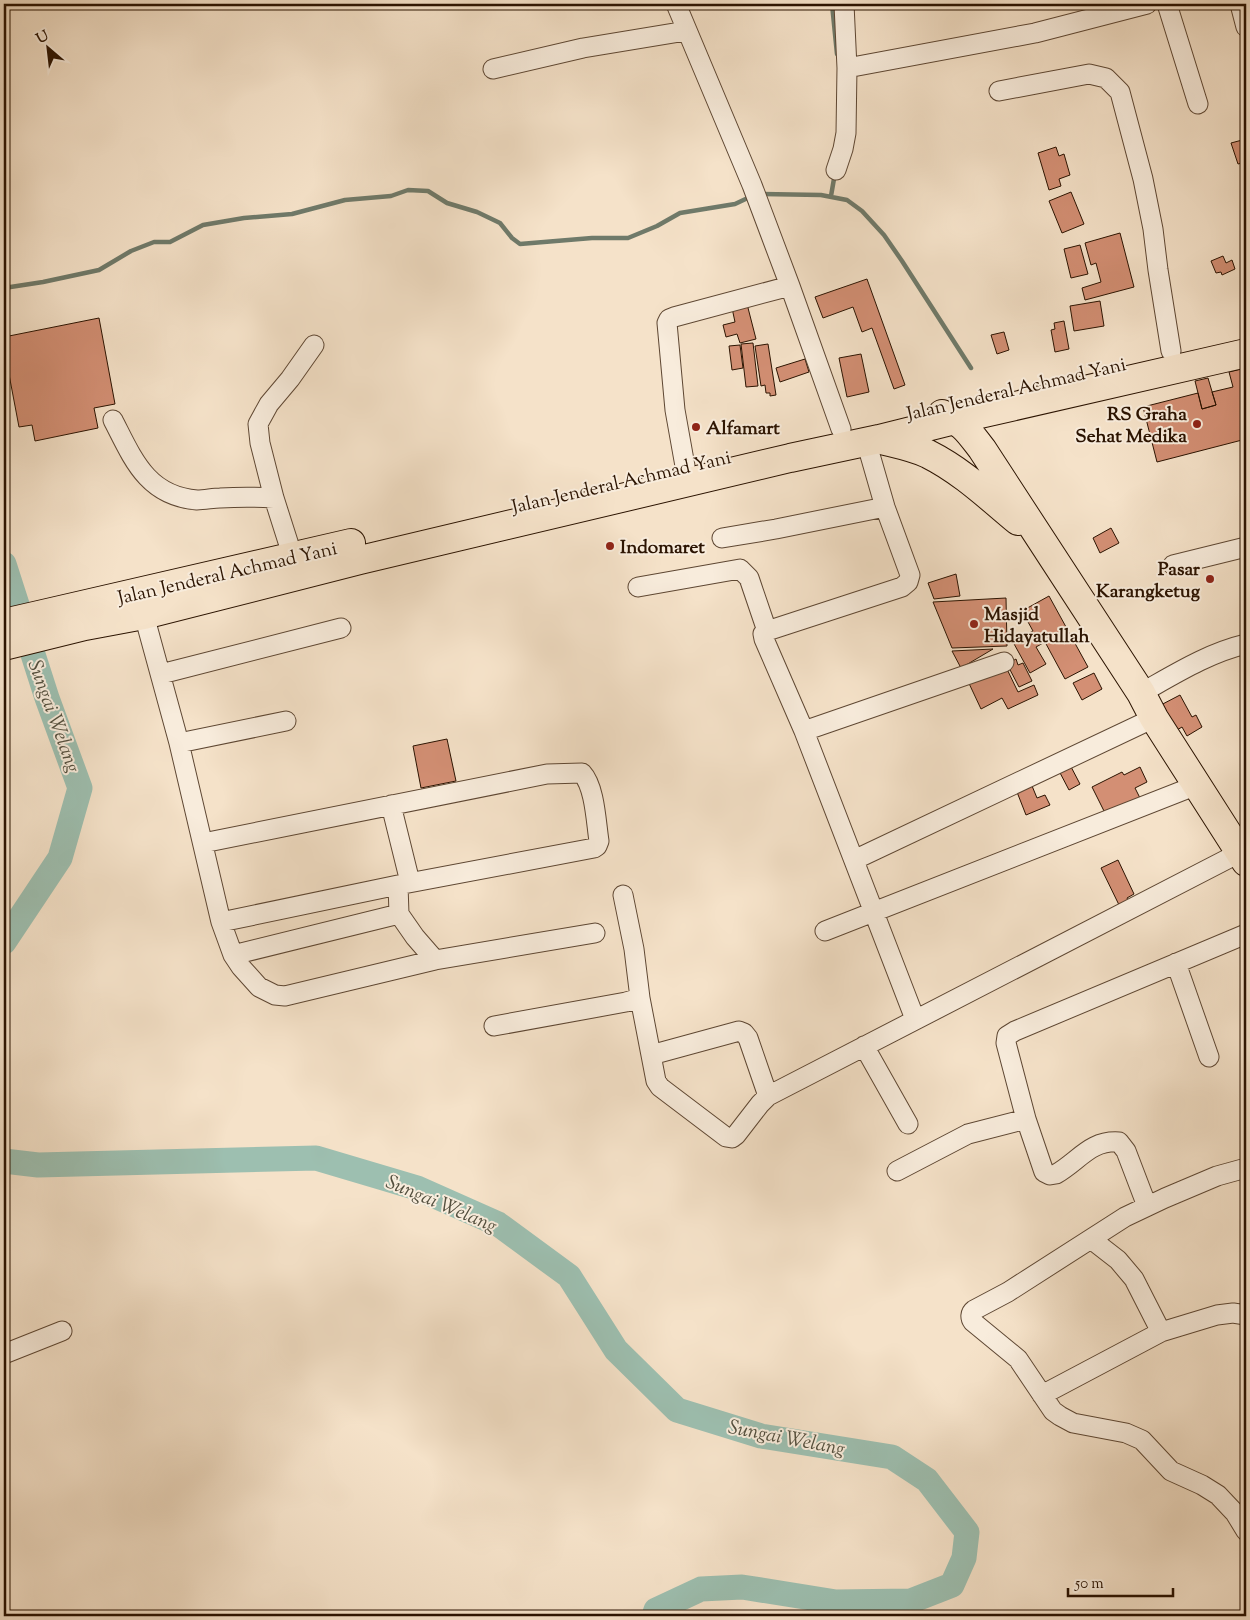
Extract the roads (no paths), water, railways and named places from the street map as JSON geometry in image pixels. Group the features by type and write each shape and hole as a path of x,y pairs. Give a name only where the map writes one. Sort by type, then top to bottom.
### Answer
{"highway":[{"name":"Jalan Jenderal Achmad Yani","path":"84,616 144,615 296,566 685,466 1246,333"},
{"name":"Jalan Jenderal Achmad Yani","path":"84,616 296,566 872,440 1246,353"},
{"path":"918,411 941,414 956,420 966,427 1141,693 1154,718 1244,857"},
{"path":"872,440 903,445 928,454 965,476 1042,542"},
{"path":"4,623 84,616"},
{"path":"4,646 84,616"}],"street":[{"path":"676,4 759,203 841,429"},
{"path":"836,170 846,132 848,68 844,4"},
{"path":"848,68 1035,33 1147,4"},
{"path":"1167,4 1198,104"},
{"path":"1240,4 1246,27"},
{"path":"493,69 583,48 686,31"},
{"path":"999,91 1089,74 1106,78 1120,92 1143,179 1153,229 1171,351"},
{"path":"685,466 675,410 667,323 669,319 790,286"},
{"path":"296,566 274,498 260,443 258,424 269,404 290,379 314,345"},
{"path":"113,420 133,460 159,488 174,496 198,500 274,498"},
{"path":"872,440 885,507 910,575 908,582 902,587 767,631 763,634 804,731 915,1019"},
{"path":"722,538 885,507"},
{"path":"1173,565 1246,547"},
{"path":"638,587 740,569 749,578 767,631"},
{"path":"144,615 179,743 221,922 233,956 259,987 275,995 285,996 435,960 595,933"},
{"path":"161,674 341,628"},
{"path":"1141,693 1196,662 1231,647 1246,644"},
{"path":"804,731 1004,662"},
{"path":"854,860 1154,718"},
{"path":"179,743 286,721"},
{"path":"203,843 555,774 582,773 586,778 590,791 598,841 597,846 594,848 404,883 221,922"},
{"path":"825,931 1197,786"},
{"path":"390,805 404,883 399,914 415,937 435,960"},
{"path":"623,895 656,1081 660,1087 728,1138 736,1135 768,1096 915,1019 1244,857"},
{"path":"233,956 399,914"},
{"path":"1147,1206 1126,1151 1119,1142 1111,1141 1094,1146 1063,1171 1056,1174 1050,1175 1044,1172 1026,1119 1006,1043 1007,1036 1015,1030 1246,934"},
{"path":"1176,963 1209,1057"},
{"path":"494,1026 640,998"},
{"path":"651,1055 739,1031 748,1038 768,1096"},
{"path":"864,1046 908,1124"},
{"path":"897,1171 968,1134 1026,1119"},
{"path":"1246,1168 1217,1176 1125,1217 1008,1292 971,1312 973,1322 1018,1359 1053,1411 1073,1423 1126,1433 1142,1440 1171,1471 1202,1485 1218,1495 1235,1513 1246,1531"},
{"path":"1091,1239 1118,1260 1134,1279 1161,1332"},
{"path":"1042,1395 1161,1332 1217,1315 1233,1312 1246,1315"},
{"path":"4,1354 62,1330"}],"waterway":[{"path":"832,4 837,54"},
{"path":"831,196 835,173"},
{"path":"4,288 99,270 131,251 154,242 170,242 203,225 244,218 292,214 345,200 391,196 408,190 428,191 447,203 477,212 500,223 512,238 520,244 592,238 628,238 657,226 680,213 735,204 752,196"},
{"path":"760,194 821,195 847,200 862,211 884,235 971,368"},
{"name":"Sungai Welang","path":"4,564 47,698 80,788 60,858 4,942"},
{"name":"Sungai Welang","path":"4,1161 38,1165 316,1158 417,1188 498,1224 569,1276 616,1350 677,1410 761,1436 892,1457 927,1480 967,1532 964,1558 952,1585 911,1601 836,1602 742,1587 701,1589 656,1610 654,1616"}],"place":[{"name":"RS Graha Sehat Medika","path":"1197,424"},
{"name":"Alfamart","path":"696,427"},
{"name":"Indomaret","path":"610,546"},
{"name":"Pasar Karangketug","path":"1210,579"},
{"name":"Masjid Hidayatullah","path":"974,624"}]}
